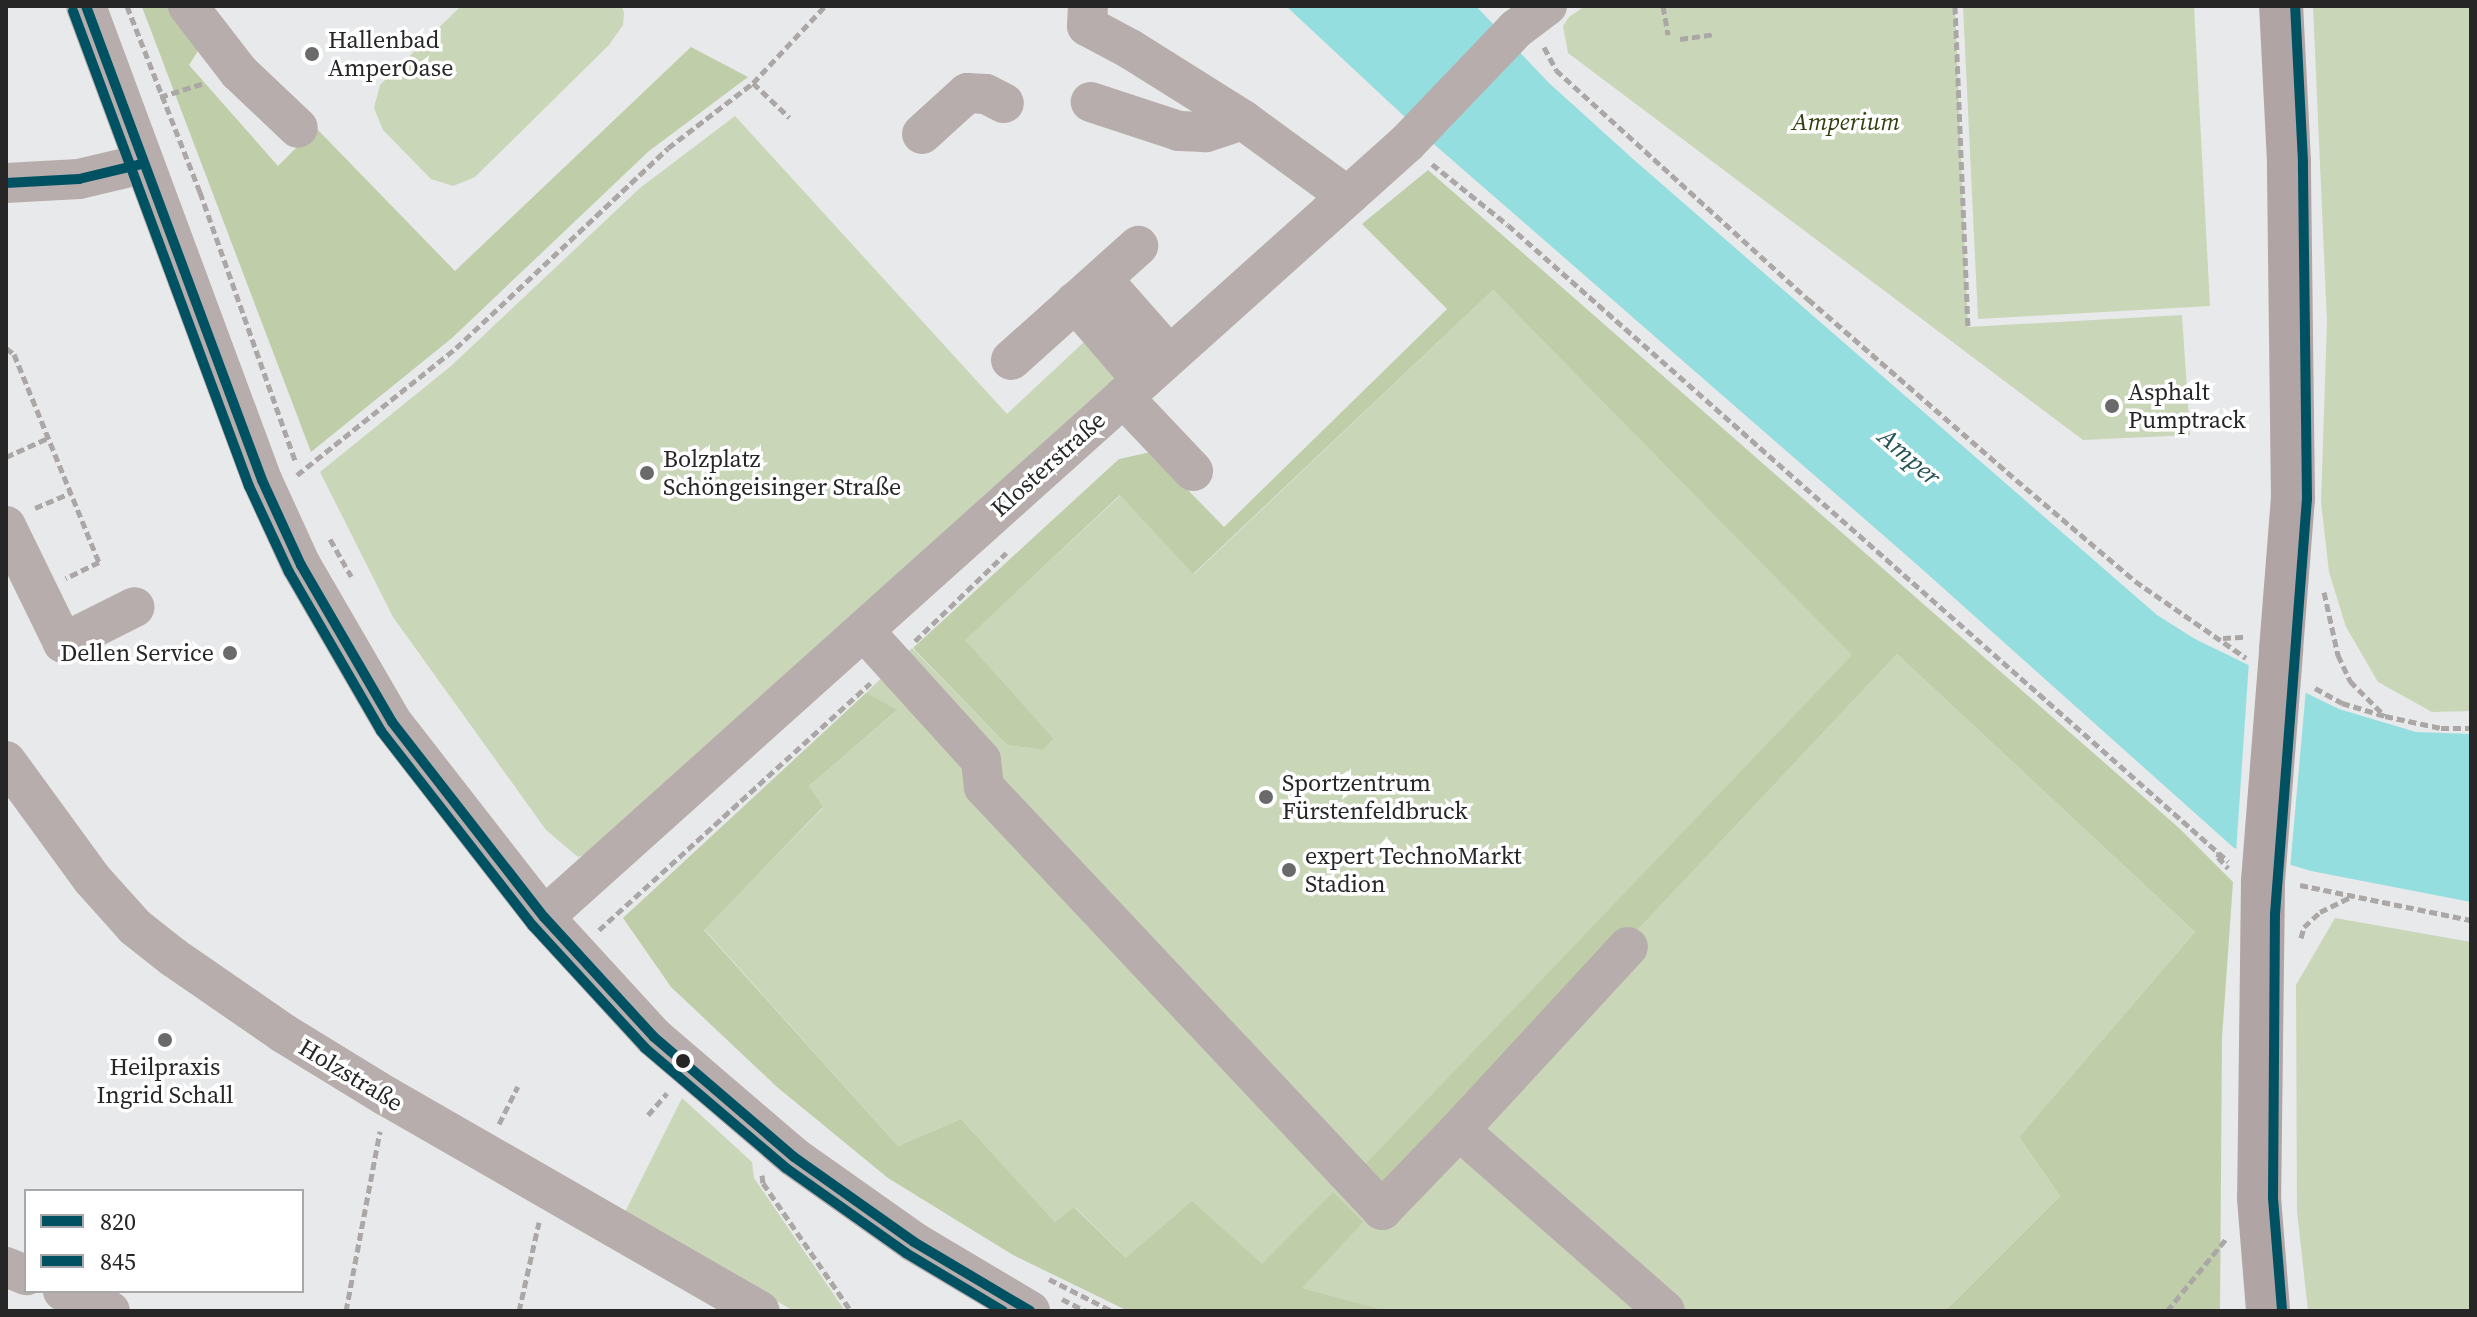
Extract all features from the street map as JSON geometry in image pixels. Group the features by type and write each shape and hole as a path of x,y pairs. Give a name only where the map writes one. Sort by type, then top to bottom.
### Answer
{"main road":[{"path":"2268,1302 2259,1198 2253,874 2271,657 2293,499 2289,162 2281,6"}],"street":[{"path":"86,6 142,164 262,480 301,565 392,722 561,903 654,1037 761,1130 891,1226 1043,1294"},
{"path":"188,6 239,72 298,128"},
{"path":"1088,16 1130,49 1243,120 1346,195"},
{"name":"Klosterstraße","path":"561,903 1412,136 1529,19"},
{"path":"922,134 967,93 986,94 1004,103"},
{"path":"1091,102 1179,131 1205,132 1243,120"},
{"path":"6,183 79,179 142,164"},
{"path":"1011,360 1138,246"},
{"path":"1089,290 1145,377 1193,471"},
{"path":"19,518 38,592 63,643 135,607"},
{"path":"864,631 981,760 984,787 1382,1210 1628,947"},
{"name":"Holzstraße","path":"6,761 92,879 135,927 283,1033 549,1191 760,1311"},
{"path":"1459,1130 1665,1311"},
{"path":"68,1293 110,1311"}],"path":[{"path":"127,6 200,192 305,485"},
{"path":"291,480 456,348 668,148 753,83 825,6"},
{"path":"1663,6 1668,35"},
{"path":"1955,6 1968,327"},
{"path":"1529,19 1556,70 1808,299 2135,581 2175,611 2222,638 2271,657 2342,703 2441,728 2471,728"},
{"path":"1680,39 1715,34"},
{"path":"152,99 239,72"},
{"path":"753,83 789,117"},
{"path":"1412,136 1508,225 2219,852 2253,874"},
{"path":"6,348 14,354 99,562 38,592"},
{"path":"6,357 14,354"},
{"path":"6,457 48,438"},
{"path":"19,518 71,493"},
{"path":"327,534 357,588"},
{"path":"2322,582 2338,655 2350,681 2385,716"},
{"path":"2222,638 2271,657"},
{"path":"2219,852 2218,857 2253,874 2471,920"},
{"path":"2300,941 2304,927 2320,912 2351,897"},
{"path":"561,903 613,938"},
{"path":"561,903 606,944"},
{"path":"497,1128 518,1086"},
{"path":"346,1311 386,1096"},
{"path":"765,1165 763,1183 851,1311"},
{"path":"519,1311 543,1202 549,1191"},
{"path":"2167,1311 2259,1198"},
{"path":"1043,1294 1086,1311"},
{"path":"1043,1294 1112,1311"}],"green space":[{"path":"175,6 207,37 189,65 278,166 316,128 455,271 691,47 748,77 649,151 452,338 311,452 142,7"},
{"path":"461,6 622,6 624,13 623,25 609,45 475,177 453,186 431,179 383,130 374,108 380,85"},
{"name":"Amperium","path":"1585,6 1955,6 1968,327 2182,315 2190,435 2083,440 1568,53 1563,26 1569,17"},
{"path":"1963,6 2194,6 2210,306 1978,319"},
{"path":"2313,6 2471,6 2471,711 2432,712 2378,682 2346,627 2329,572 2321,502 2327,322"},
{"path":"735,116 1007,414 1084,342 1121,376 612,844 578,857 546,830 393,617 320,472 451,366 640,188"},
{"path":"1428,170 2179,828 2233,882 2222,1038 2220,1311 1945,1311 2060,1196 2019,1137 2195,932 1897,654 1381,1203 1356,1174 1852,655 1493,290 1193,574 1120,495 965,640 1054,739 1043,750 1007,745 913,648 1119,459 1151,452 1224,527 1447,309 1362,224"},
{"name":"Sportzentrum Fürstenfeldbruck","path":"1493,290 1853,655 1357,1174 1381,1203 1897,654 2195,932 2019,1137 2060,1196 1945,1311 1388,1311 1301,1288 1262,1265 1126,1258 1076,1208 1055,1222 961,1119 898,1146 704,929 823,808 809,786 896,711 866,693 912,648 1007,745 1043,750 1054,739 964,640 1121,495 1194,574"},
{"path":"866,693 897,710 809,786 823,807 704,930 898,1146 961,1119 1055,1222 1074,1207 1126,1258 1192,1201 1262,1264 1333,1192 1363,1222 1302,1288 1388,1311 1128,1311 1013,1255 888,1178 777,1087 671,987 623,918"},
{"path":"2335,918 2471,942 2471,1311 2308,1311 2297,1211 2296,985"},
{"path":"682,1098 752,1162 754,1178 845,1311 794,1311 624,1214"}],"water":[{"name":"Amper","path":"1286,6 1476,6 1549,83 1633,159 2157,615 2195,639 2339,709 2416,732 2471,734 2471,902 2311,871 2234,848 1914,562 1436,146"}],"pier":[{"path":"2249,661 2306,689 2290,869 2236,853"}],"transit line":[{"name":"820","path":"86,6 262,480 301,565 392,722 544,917 654,1037 794,1157 914,1242 1030,1311"},
{"name":"845","path":"2282,1310 2273,1197 2275,914 2307,499 2303,162 2295,6"},
{"name":"845","path":"73,11 249,486 289,572 381,731 533,926 645,1048 786,1168 906,1253 1003,1311"},
{"name":"820","path":"6,183 79,179 142,164"}],"place":[{"name":"Hallenbad AmperOase","path":"312,54"},
{"name":"Asphalt Pumptrack","path":"2112,406"},
{"name":"Bolzplatz Schöngeisinger Straße","path":"647,473"},
{"name":"Dellen Service","path":"230,653"},
{"name":"Sportzentrum Fürstenfeldbruck","path":"1266,797"},
{"name":"expert TechnoMarkt Stadion","path":"1289,870"},
{"name":"Heilpraxis Ingrid Schall","path":"165,1040"}]}
